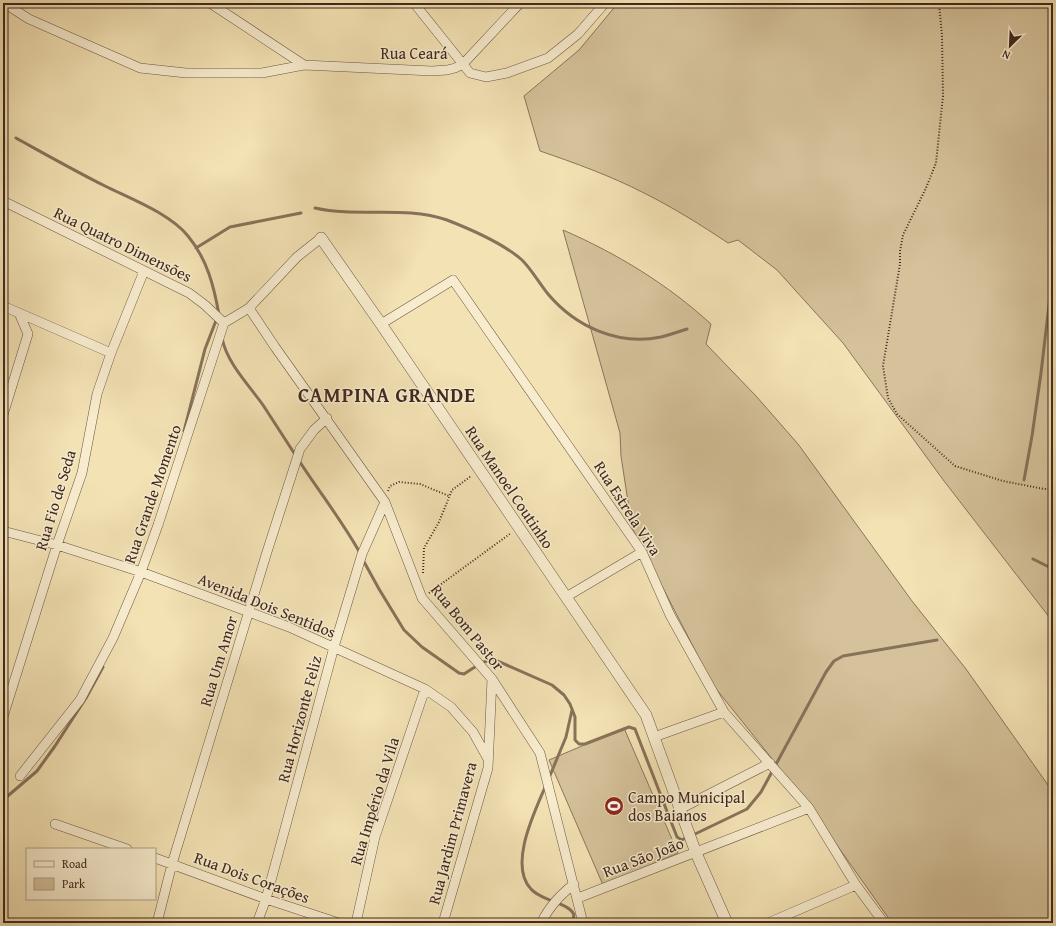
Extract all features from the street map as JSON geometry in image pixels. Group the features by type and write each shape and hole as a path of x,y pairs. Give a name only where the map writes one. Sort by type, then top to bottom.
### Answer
{"street":[{"name":"Rua Ceará","path":"4,3 29,19 140,68 186,73 262,73 304,65 432,71 451,69 463,64 520,3"},
{"path":"210,3 304,65"},
{"path":"414,3 470,73 486,77 508,73 548,58 578,34 605,3"},
{"name":"Rua Quatro Dimensões","path":"3,201 189,293 224,322"},
{"path":"224,322 249,308 297,257 321,238"},
{"name":"Rua Manoel Coutinho","path":"321,238 646,715 696,853 727,923"},
{"name":"Rua Fio de Seda","path":"3,717 57,545 82,473 97,394 111,353 144,271"},
{"name":"Rua Estrela Viva","path":"381,324 453,280 642,552 670,615 724,712 809,808 856,885 884,923"},
{"path":"3,306 111,353"},
{"name":"Rua Bom Pastor","path":"249,308 384,502 422,598 492,679 540,753 578,898 583,923"},
{"path":"3,415 28,334 19,313"},
{"name":"Rua Grande Momento","path":"20,776 80,700 113,638 141,572 158,525 224,322"},
{"name":"Rua Um Amor","path":"157,923 172,864 300,449 314,430 327,418"},
{"name":"Rua Horizonte Feliz","path":"257,923 266,900 334,647 362,554 384,502"},
{"name":"Avenida Dois Sentidos","path":"3,531 57,545 141,572 249,612 289,627 425,689 451,707 473,732 488,759"},
{"path":"566,597 642,552"},
{"name":"Rua Jardim Primavera","path":"443,923 488,768 492,679"},
{"name":"Rua Império da Vila","path":"356,923 375,837 425,689"},
{"path":"654,737 724,712"},
{"path":"680,809 770,763"},
{"name":"Rua São João","path":"578,898 809,808"},
{"path":"55,824 124,848"},
{"name":"Rua Dois Corações","path":"156,858 266,900 339,923"},
{"path":"541,923 549,909 560,895 574,884"},
{"path":"768,923 856,885"}],"path":[{"path":"939,3 942,36 944,96 936,163 926,188 903,235 900,251 900,264 883,366 888,398 897,414 955,466 1003,481 1044,489 1053,489"},
{"path":"422,578 424,548 439,522 452,490 470,477 485,477"},
{"path":"384,502 390,486 399,482 420,484 449,496"},
{"path":"422,598 519,527"}],"green space":[{"path":"618,3 1053,3 1053,622 944,481 843,343 777,270 738,240 728,243 677,211 619,181 540,151 524,96 579,50"},
{"path":"563,230 603,249 641,271 677,296 711,324 706,344 756,396 798,444 912,601 966,669 1053,792 1053,923 892,923 805,800 713,685 632,528 621,456 620,433"},
{"name":"Campo Municipal dos Baianos","path":"624,728 678,853 603,885 549,760"}],"waterway":[{"path":"16,138 94,180 149,207 171,220 188,236 205,263 215,294 219,315"},
{"path":"315,208 348,212 414,213 447,220 466,228 486,237 515,254 526,264 548,294 559,305 584,324 613,336 629,339 645,339 661,337 687,329"},
{"path":"196,248 230,227 301,213"},
{"path":"1024,480 1041,373 1053,271"},
{"path":"184,431 205,349 217,318"},
{"path":"222,338 228,356 233,365 263,405 360,553"},
{"path":"1033,559 1053,569"},
{"path":"363,560 404,630 422,647 459,673 464,674 481,663 493,659 552,685 564,695 570,704 575,717 575,740 579,744 585,744 629,727 635,729 677,837 682,840 687,837"},
{"path":"693,835 747,809 761,792 826,672 834,661 843,656 937,640"},
{"path":"3,800 37,771 86,698 103,667"},
{"path":"549,778 566,737 572,710"},
{"path":"546,785 530,823 523,852 522,866 525,879 531,889 535,893 570,910 574,915 572,923"}],"place":[{"name":"Campo Municipal dos Baianos","path":"614,806"}],"district":[{"name":"CAMPINA GRANDE","path":"387,394"}]}
